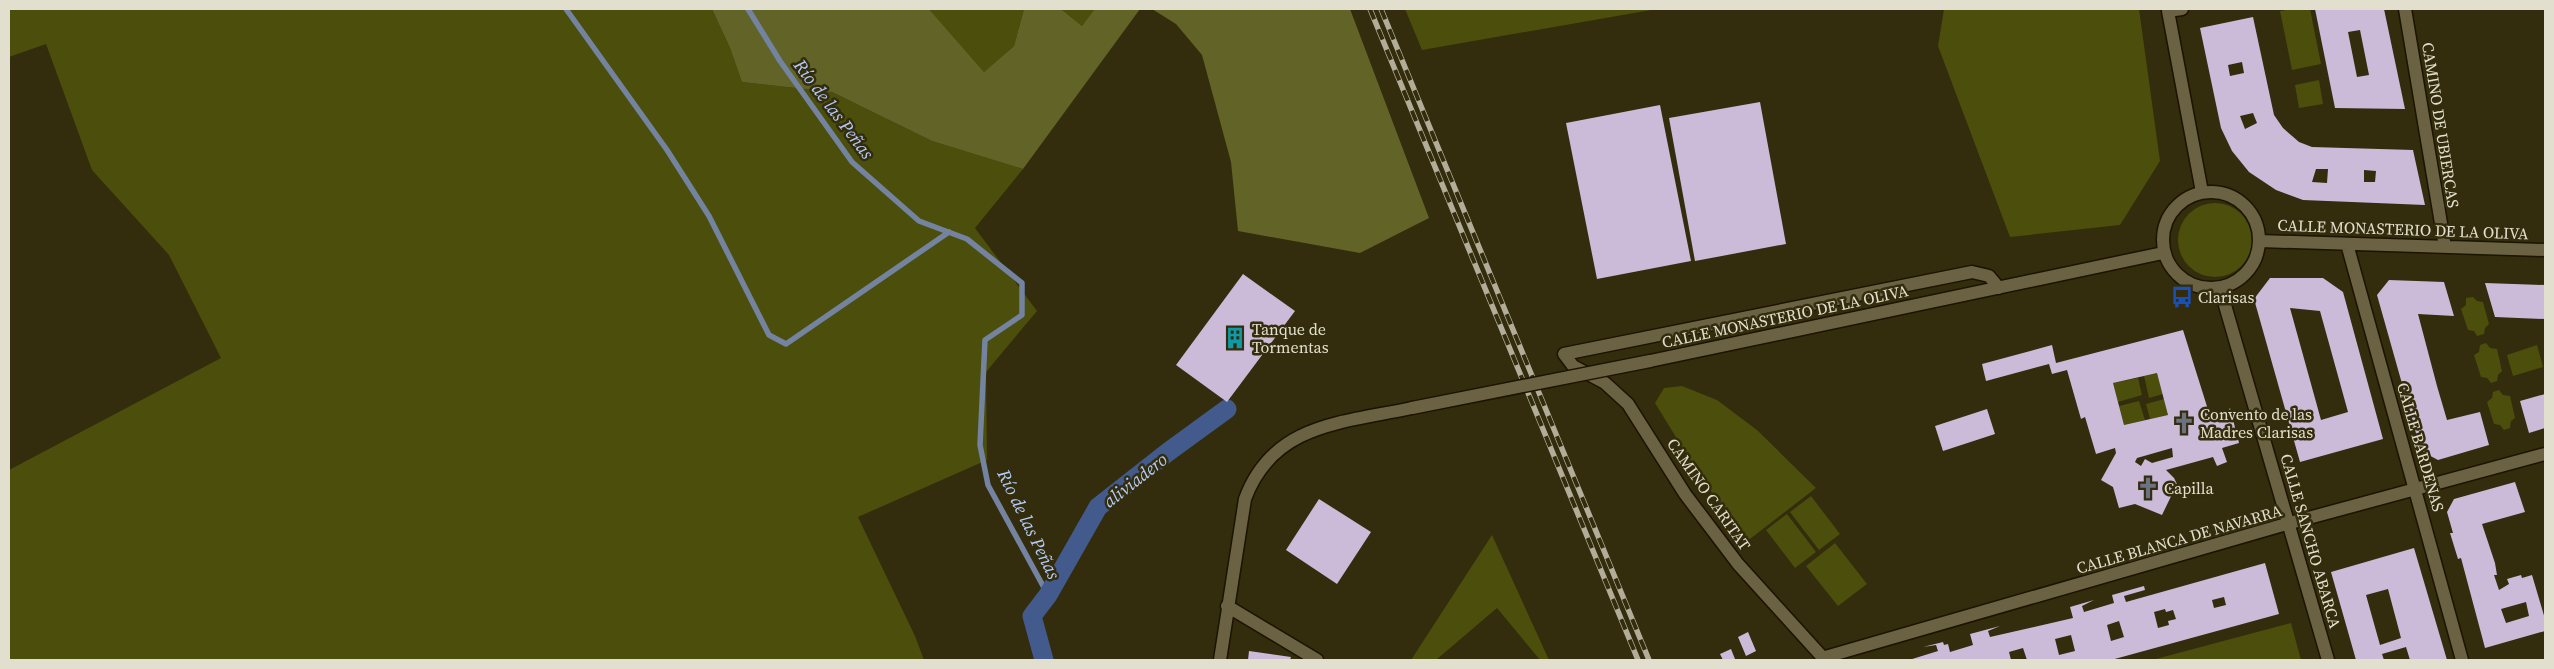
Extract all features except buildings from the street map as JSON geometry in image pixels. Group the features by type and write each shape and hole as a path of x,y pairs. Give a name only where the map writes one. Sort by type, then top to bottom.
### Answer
{"street":[{"path":"2182,9 2168,11 2202,192"},
{"name":"CAMINO DE UBIERCAS","path":"2405,9 2445,247"},
{"path":"2202,192 2219,192 2236,198 2249,209 2257,224 2260,241 2256,257 2248,271 2236,282 2220,288 2202,288 2185,281 2172,269 2163,252 2162,232 2169,214 2183,199 2202,192"},
{"name":"CALLE MONASTERIO DE LA OLIVA","path":"2260,241 2545,250"},
{"name":"CALLE BARDENAS","path":"2347,244 2462,660"},
{"name":"CALLE MONASTERIO DE LA OLIVA","path":"1220,660 1245,499 1252,478 1274,452 1316,428 1650,361 2163,252"},
{"name":"CAMINO CARITAT","path":"1824,659 1738,564 1685,494 1628,404 1605,383 1573,366 1564,354 1972,272 1989,276 1999,288"},
{"name":"CALLE SANCHO ABARCA","path":"2220,288 2290,523 2328,660"},
{"name":"CALLE BLANCA DE NAVARRA","path":"1824,659 2290,523 2545,454"},
{"path":"1227,606 1317,660"}],"shaded area":[{"path":"9,9 712,9 730,48 742,82 832,92 932,141 1023,169 975,228 1037,311 986,372 987,460 858,517 915,636 924,660 9,660 9,470 221,358 169,255 92,170 46,44 9,57"},
{"path":"929,9 1024,9 1014,46 984,72"},
{"path":"1061,9 1096,9 1082,26"},
{"path":"1405,9 1657,9 1422,50"},
{"path":"1944,9 2139,9 2160,161 2120,225 2010,237 1938,46"},
{"path":"2310,9 2321,64 2292,70 2280,11"},
{"path":"2319,80 2323,104 2299,108 2295,85"},
{"path":"2215,203 2229,206 2241,214 2249,226 2252,240 2249,254 2241,266 2229,274 2215,277 2201,274 2189,266 2181,254 2178,240 2181,226 2189,214 2201,206"},
{"path":"2473,297 2477,301 2483,302 2489,324 2485,328 2484,334 2477,336 2474,331 2468,330 2461,309 2466,305 2466,298"},
{"path":"2486,343 2490,348 2497,349 2502,371 2498,375 2497,381 2491,383 2487,378 2481,377 2474,355 2479,352 2480,345"},
{"path":"2537,345 2543,367 2513,376 2507,355"},
{"path":"2157,373 2163,394 2149,398 2144,376"},
{"path":"2138,378 2142,395 2118,402 2113,383"},
{"path":"1682,386 1717,400 1757,430 1816,488 1746,542 1695,468 1655,403 1664,388"},
{"path":"2499,390 2503,395 2510,396 2515,418 2511,421 2510,428 2504,430 2500,425 2494,424 2487,402 2492,398 2493,392"},
{"path":"2164,399 2168,415 2150,419 2146,404"},
{"path":"2139,401 2145,420 2124,425 2119,406"},
{"path":"1811,496 1840,534 1819,550 1790,512"},
{"path":"1787,514 1816,552 1795,568 1766,530"},
{"path":"1492,535 1549,660 1540,660 1497,608 1436,660 1411,660"},
{"path":"1835,543 1867,584 1838,606 1806,566"},
{"path":"2291,623 2301,660 2152,660"}],"green space":[{"path":"712,9 929,9 984,72 1014,46 1024,9 1061,9 1082,26 1095,9 1140,9 1023,169 932,141 832,92 742,82 730,48"},
{"path":"1152,9 1350,9 1429,218 1360,253 1238,231 1231,162 1202,55 1176,24"}],"waterway":[{"path":"566,9 667,150 709,216 769,335 786,344 949,232"},
{"name":"Río de las Peñas","path":"748,9 780,61 852,162 919,221 967,239 1022,283 1022,315 985,340 980,445 988,485 1048,595"},
{"name":"aliviadero","path":"1044,660 1032,616 1048,595 1098,507 1227,409"}],"railway":[{"path":"1370,9 1638,660"},
{"path":"1381,9 1649,660"}],"place":[{"name":"Clarisas","path":"2182,297"},
{"name":"Tanque de Tormentas","path":"1235,338"},
{"name":"Convento de las Madres Clarisas","path":"2184,423"},
{"name":"Capilla","path":"2148,488"}]}
